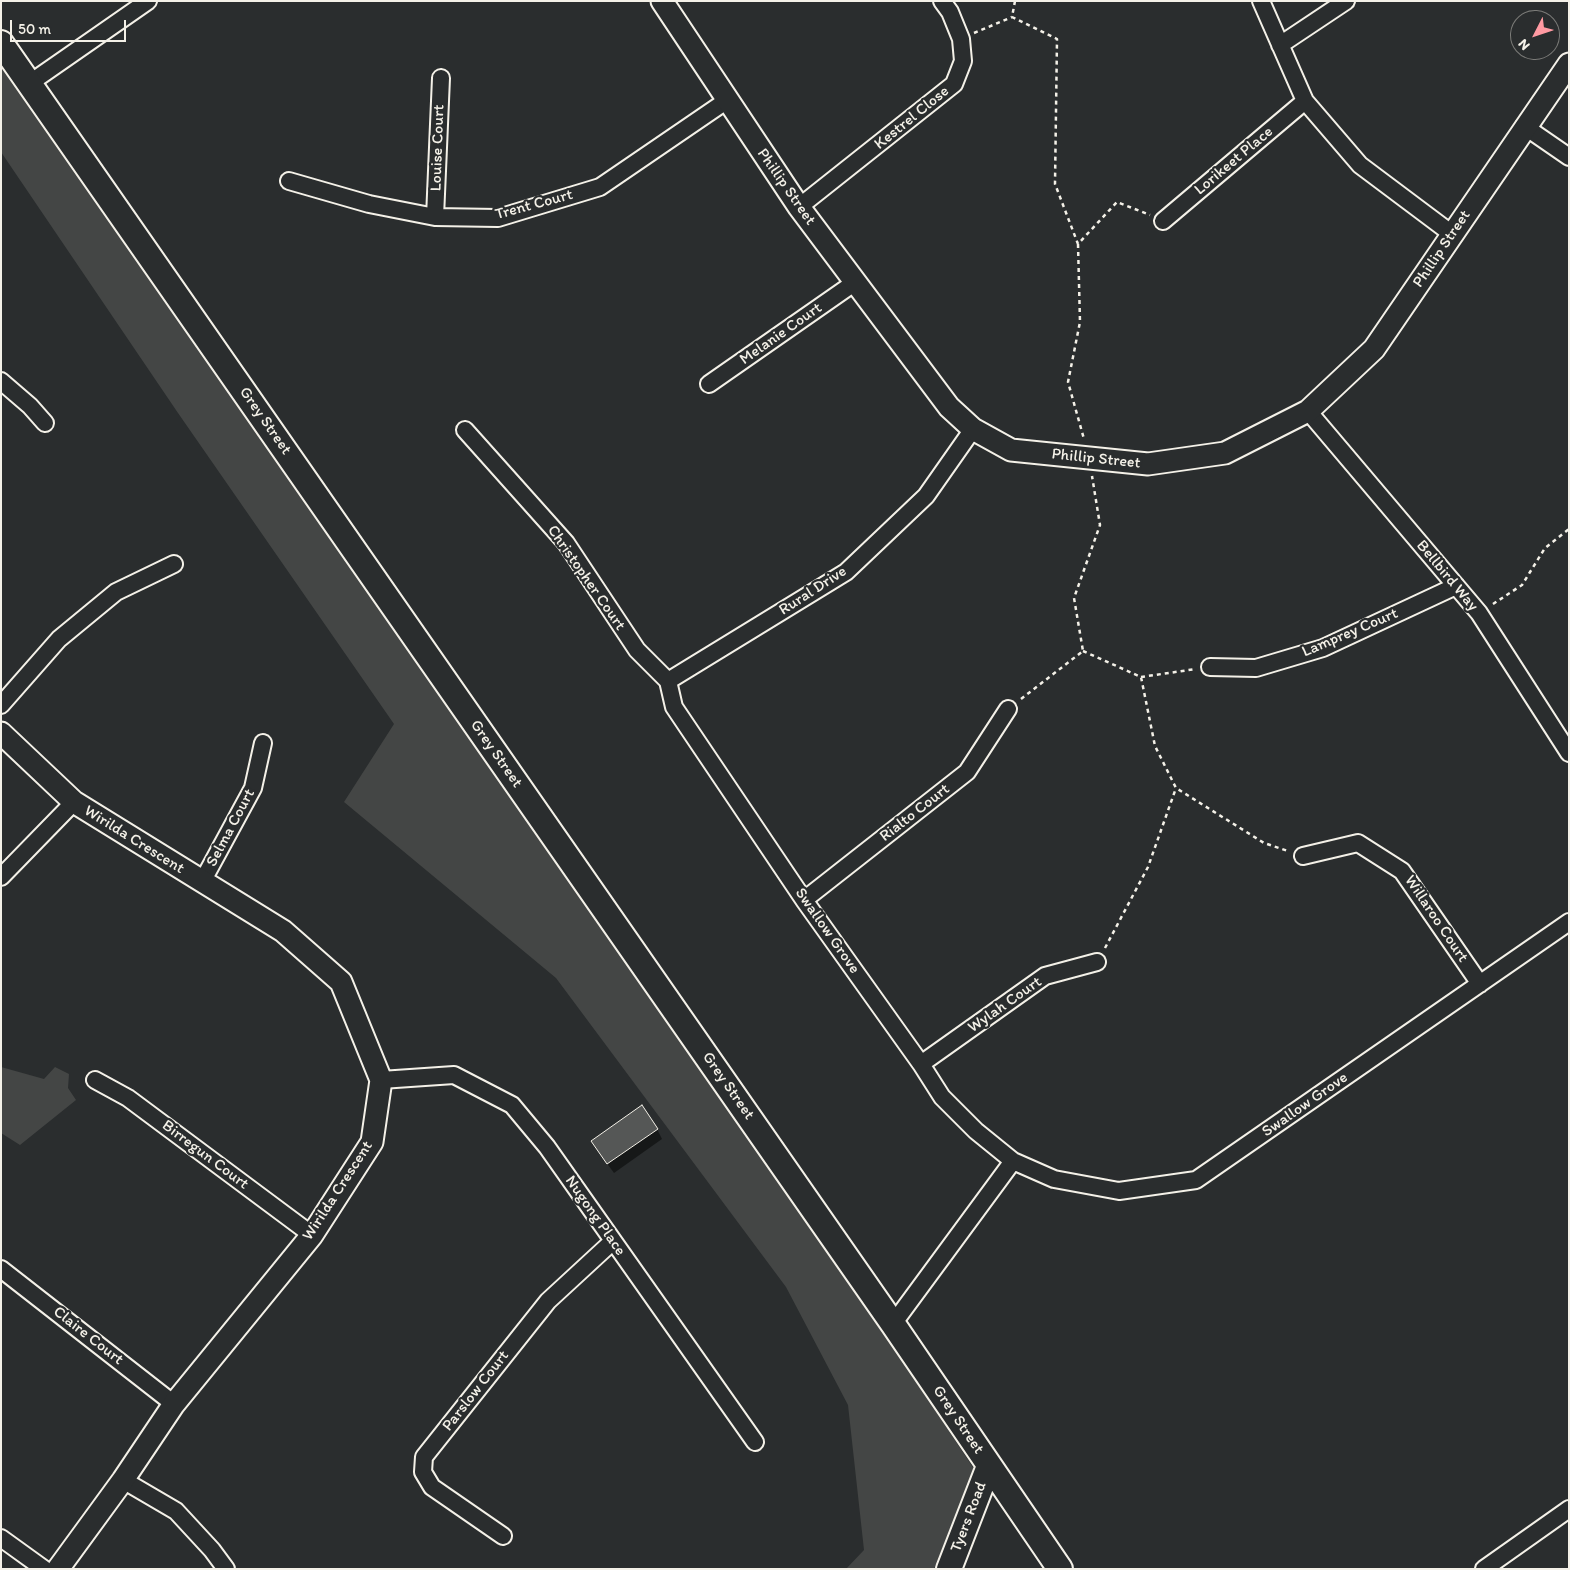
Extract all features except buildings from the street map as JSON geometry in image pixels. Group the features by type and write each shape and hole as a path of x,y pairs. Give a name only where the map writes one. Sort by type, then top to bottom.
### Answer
{"main road":[{"name":"Grey Street","path":"1,43 893,1324 1060,1569"},
{"name":"Tyers Road","path":"949,1569 989,1466"}],"street":[{"path":"30,83 148,1"},
{"name":"Phillip Street","path":"662,1 726,101 799,207 854,283 949,407 973,429 1012,450 1148,464 1225,453 1308,411 1374,349 1524,126 1569,64"},
{"name":"Kestrel Close","path":"799,207 954,84 963,61 961,39 950,12 942,1"},
{"path":"1261,1 1305,101 1360,165 1452,234"},
{"path":"1280,45 1346,1"},
{"name":"Louise Court","path":"435,217 441,78"},
{"name":"Trent Court","path":"289,181 369,204 435,217 498,218 600,187 726,101"},
{"name":"Lorikeet Place","path":"1163,221 1305,101"},
{"path":"1524,126 1569,157"},
{"name":"Melanie Court","path":"709,384 854,283"},
{"path":"1,381 30,406 45,424"},
{"name":"Bellbird Way","path":"1308,411 1479,613 1569,753"},
{"name":"Rural Drive","path":"668,681 846,572 926,496 973,429"},
{"name":"Christopher Court","path":"464,430 566,543 637,650 668,681"},
{"path":"1,705 59,640 116,592 174,564"},
{"name":"Lamprey Court","path":"1210,666 1256,668 1323,648 1456,586"},
{"name":"Swallow Grove","path":"668,681 674,707 804,900 922,1064 942,1097 976,1131 1013,1161 1054,1180 1119,1191 1196,1180 1569,922"},
{"name":"Rialto Court","path":"804,900 967,772 1008,709"},
{"name":"Wirilda Crescent","path":"1,733 74,802 283,931 341,982 381,1080 372,1142 312,1235 174,1404 124,1480 58,1569"},
{"name":"Selma Court","path":"202,882 253,788 263,743"},
{"path":"1,877 74,802"},
{"name":"Willaroo Court","path":"1303,856 1358,843 1402,871 1480,984"},
{"name":"Wylah Court","path":"922,1064 1045,976 1097,962"},
{"name":"Nugong Place","path":"381,1080 454,1076 512,1105 548,1147 612,1242 756,1442"},
{"name":"Birregun Court","path":"95,1080 128,1098 312,1235"},
{"path":"893,1324 1013,1161"},
{"name":"Parslow Court","path":"503,1536 432,1487 423,1472 424,1457 548,1301 612,1242"},
{"name":"Claire Court","path":"1,1269 174,1404"},
{"path":"124,1480 176,1512 212,1550 226,1569"},
{"path":"1484,1569 1569,1509"},
{"path":"1,1538 44,1569"}],"path":[{"path":"1012,17 1015,1"},
{"path":"961,39 1012,17 1057,39 1055,184 1078,244 1080,322 1068,382 1089,458 1100,524 1074,598 1082,651"},
{"path":"1078,244 1117,202 1163,221"},
{"path":"1479,613 1522,585 1545,548 1569,529"},
{"path":"1082,651 1141,677 1210,666"},
{"path":"1008,709 1082,651"},
{"path":"1141,677 1154,746 1176,788 1264,843 1303,856"},
{"path":"1097,962 1148,868 1176,788"}],"shaded area":[{"path":"1,56 753,1135 974,1469 934,1569 846,1569 864,1550 848,1405 786,1287 556,978 344,802 394,724 178,413 1,152"},
{"path":"1,1067 44,1079 55,1067 69,1074 68,1088 76,1100 20,1145 1,1133"}]}
